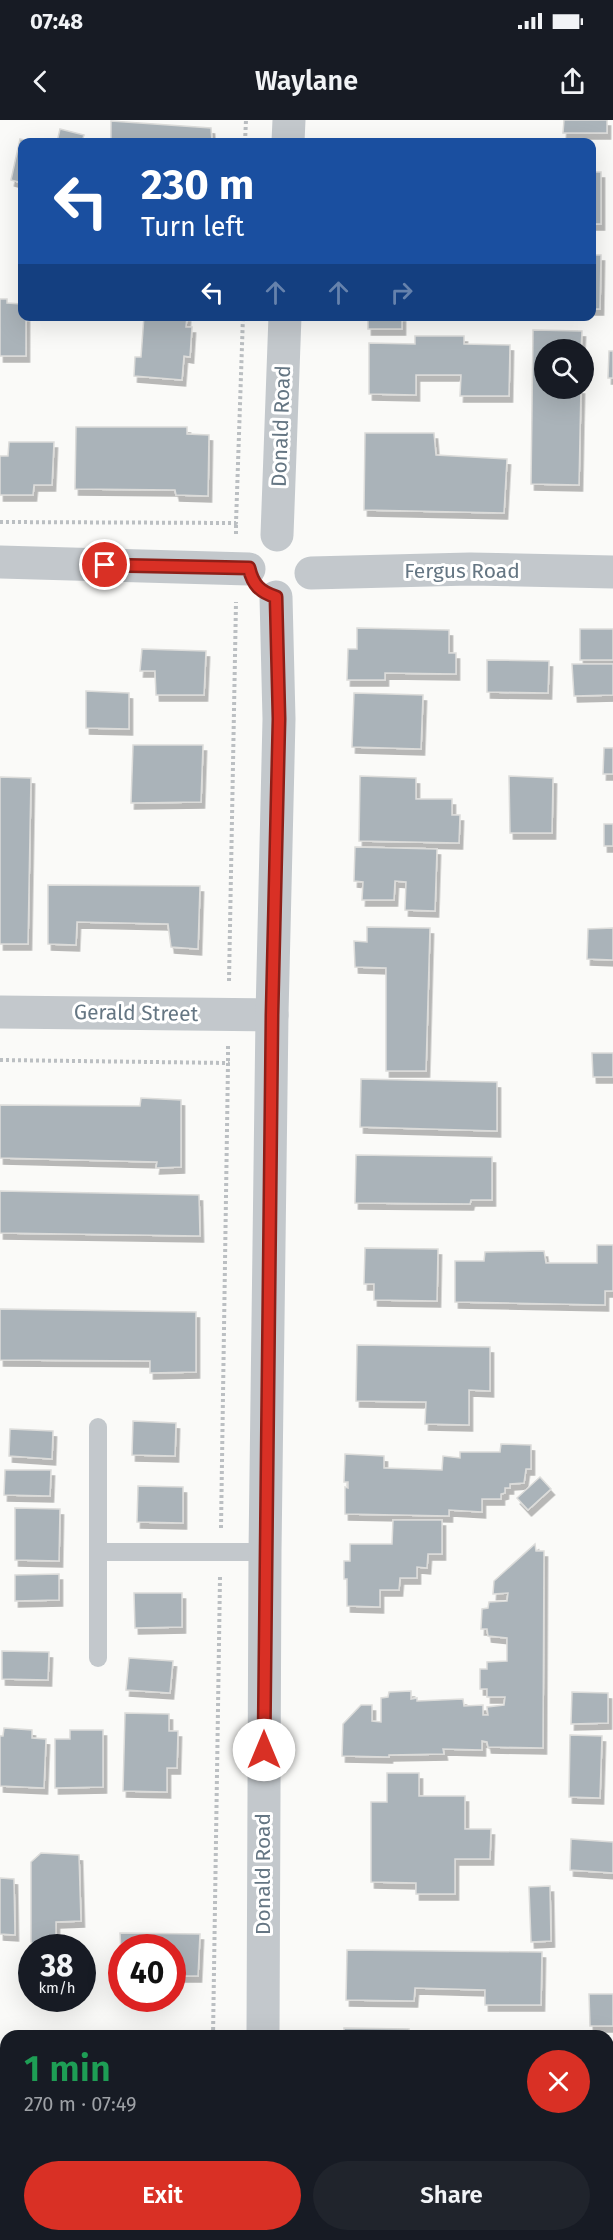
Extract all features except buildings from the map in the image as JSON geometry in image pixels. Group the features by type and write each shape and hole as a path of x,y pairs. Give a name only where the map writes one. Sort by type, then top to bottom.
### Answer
{"street":[{"path":"288,138 289,120"},
{"name":"Donald Road","path":"277,535 285,321"},
{"path":"0,562 242,568 257,588 276,597 294,594 302,589 311,573 309,554 304,546 287,536 277,535 260,542 242,568"},
{"name":"Fergus Road","path":"311,573 470,569 613,572"},
{"name":"Donald Road","path":"263,2030 265,1552 272,1015 279,719 276,597"},
{"name":"Gerald Street","path":"0,1012 272,1015"}],"lane":[{"path":"98,1427 98,1658"},
{"path":"98,1552 265,1552"}],"path":[{"path":"245,138 246,120"},
{"path":"213,2030 228,1014 242,568 236,523 243,321"},
{"path":"0,522 236,523"},
{"path":"0,1060 228,1063"}],"route":[{"path":"105,565 249,568 251,579 257,588 276,597 279,719 272,1015 264,1750"}]}
